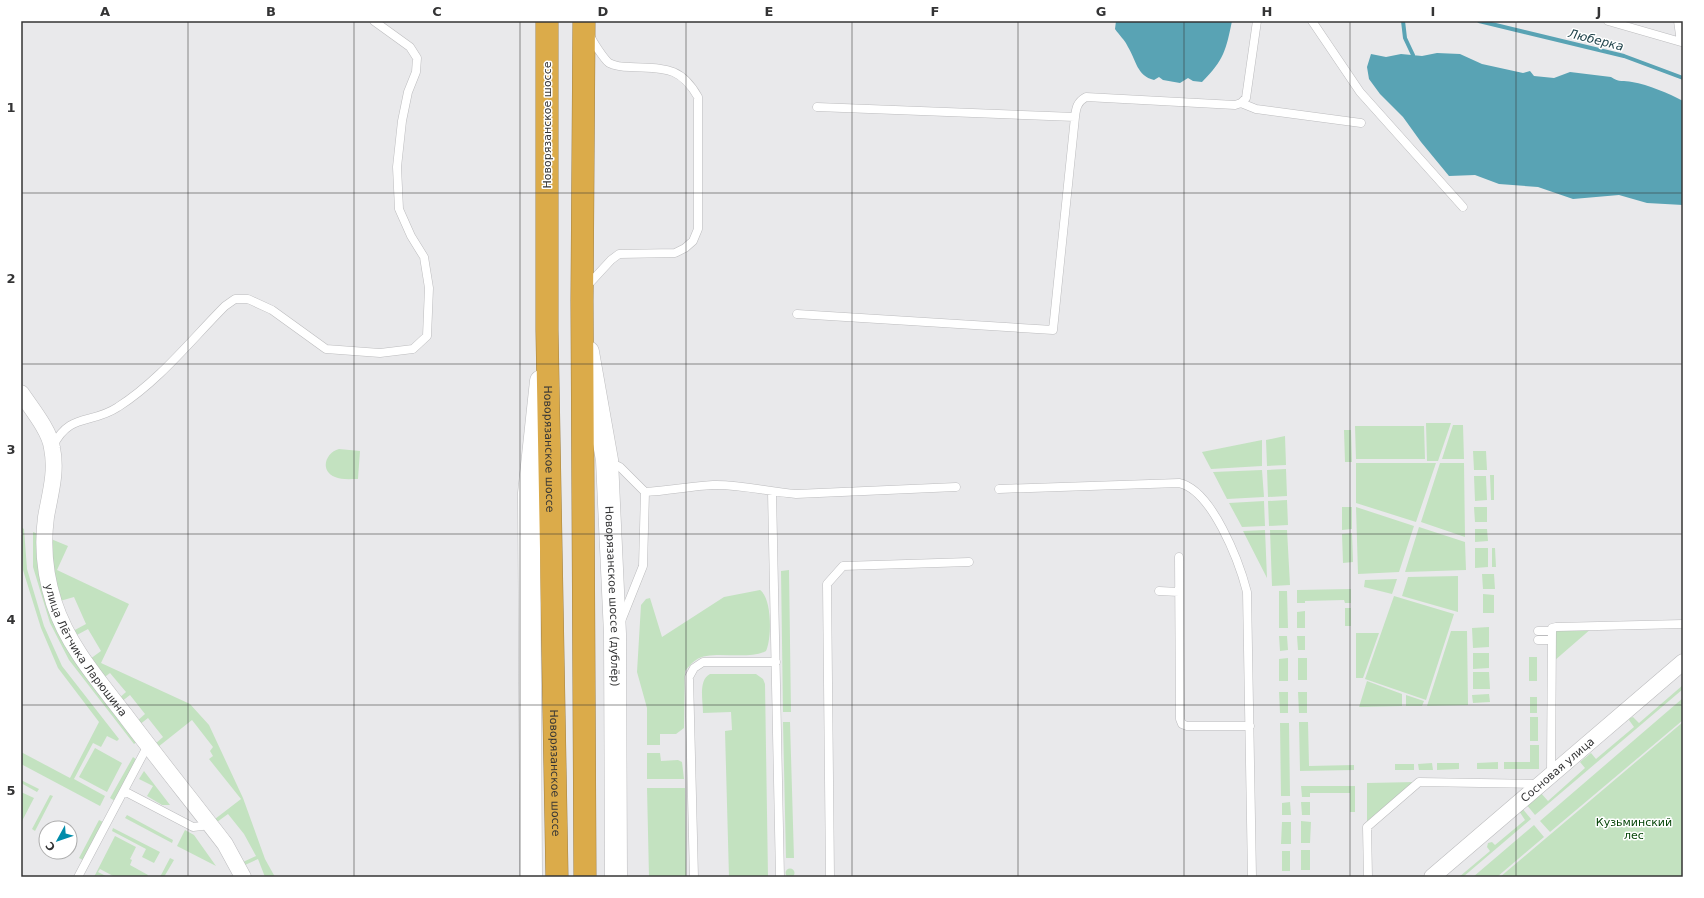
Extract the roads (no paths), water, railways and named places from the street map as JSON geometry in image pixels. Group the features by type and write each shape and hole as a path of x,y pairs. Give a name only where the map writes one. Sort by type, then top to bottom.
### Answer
{"highway":[{"name":"Новорязанское шоссе","path":"547,21 547,330 557,877"},
{"path":"585,21 582,309 585,877"}],"main road":[{"name":"Новорязанское шоссе (дублёр)","path":"582,309 607,460 615,634 616,877"},
{"path":"531,877 529,493 547,330"}],"street":[{"name":"улица Лётчика Ларюшина","path":"21,393 44,430 52,447 54,476 46,518 44,544 45,567 62,624 82,660 226,844 241,875"},
{"name":"Сосновая улица","path":"1432,877 1683,662"}],"lane":[{"path":"52,447 59,434 70,424 117,408 148,384 225,306 236,299 248,299 272,310 326,349 380,354 413,349 427,336 429,288 424,257 411,236 399,209 397,174 402,121 408,92 416,72 417,58 410,47 374,21"},
{"path":"582,309 587,285 611,260 619,254 675,253 694,241 698,229 698,96 692,86 682,75 669,70 620,66 609,62 590,37 585,21"},
{"path":"797,314 1053,330 1075,118 1077,106 1080,100 1086,97 1235,105 1241,103 1246,98 1257,21"},
{"path":"1312,21 1360,92 1463,207"},
{"path":"1608,21 1681,42 1678,21"},
{"path":"1241,103 1256,109 1361,123"},
{"path":"817,107 1075,118"},
{"path":"607,460 620,467 645,492 643,566 615,634"},
{"path":"999,489 1179,483 1188,485 1205,501 1228,539 1241,567 1247,592 1252,877"},
{"path":"645,492 713,485 742,486 772,492 796,494 956,487"},
{"path":"772,492 780,877"},
{"path":"1179,558 1180,719 1182,724 1187,726 1250,726"},
{"path":"830,877 827,584 843,566 969,562"},
{"path":"1159,592 1179,592"},
{"path":"1538,631 1551,631 1556,627 1683,624"},
{"path":"1368,877 1368,827 1419,782 1546,780 1551,631"},
{"path":"1538,640 1551,640"},
{"path":"694,877 689,677 694,668 703,662 776,662"},
{"path":"78,877 148,745"},
{"path":"124,791 193,827 211,825"}],"water":[{"path":"1116,21 1232,21 1226,47 1220,61 1215,67 1202,82 1193,81 1188,78 1180,83 1163,80 1159,77 1154,80 1144,75 1140,71 1125,42 1115,29"},
{"path":"1437,53 1460,54 1482,64 1523,73 1530,71 1534,76 1554,78 1570,72 1611,77 1619,81 1638,83 1652,87 1683,101 1683,205 1647,203 1619,195 1573,199 1538,187 1499,184 1475,175 1449,176 1403,117 1380,94 1369,79 1367,67 1371,54 1386,57 1401,54 1422,56"}],"waterway":[{"path":"1403,21 1405,38 1413,55"},
{"name":"Люберка","path":"1479,21 1624,56 1683,78"}],"park label":[{"name":"Кузьминский лес","path":"1634,828"}]}
